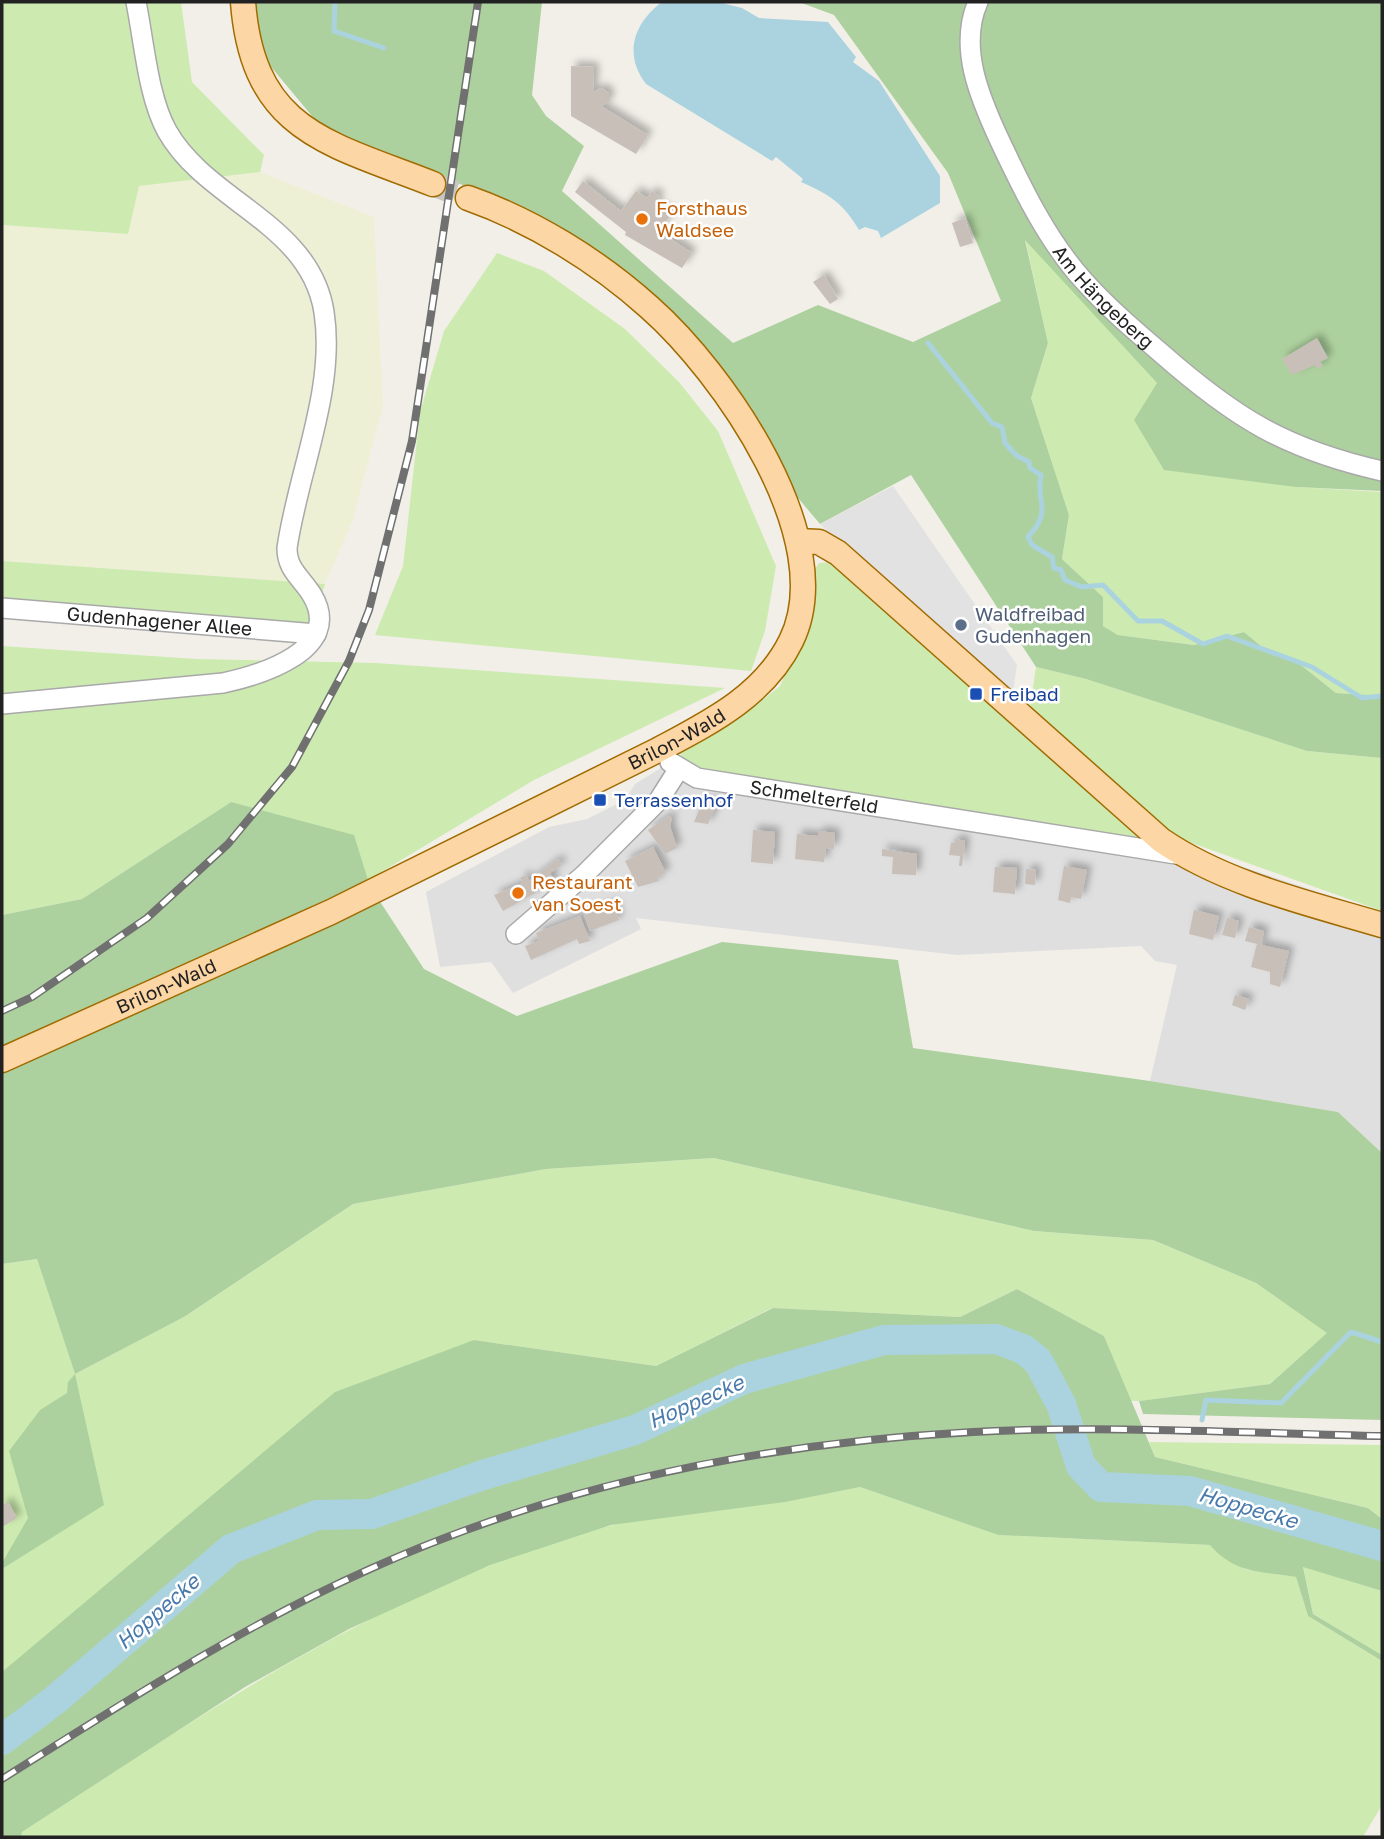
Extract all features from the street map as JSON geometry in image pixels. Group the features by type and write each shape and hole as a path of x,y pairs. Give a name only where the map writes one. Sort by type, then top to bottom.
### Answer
{"main road":[{"path":"243,2 256,71 270,97 290,117 336,146 433,184"},
{"name":"Brilon-Wald","path":"2,1060 451,855 638,760 729,710 764,681 777,665 794,634 803,590 798,541 783,499 745,423 686,342 633,293 588,260 530,227 468,198"},
{"name":"Schmelterfeld","path":"798,541 819,542 838,553 1161,840 1183,855 1267,888 1382,925"}],"street":[{"path":"2,705 241,679 292,659 316,634 316,603 290,568 287,548 325,376 324,310 300,256 279,232 197,166 167,131 158,111 136,2"},
{"name":"Am Hängeberg","path":"978,2 971,32 977,86 1023,187 1051,236 1082,279 1208,394 1253,425 1303,450 1382,471"},
{"name":"Gudenhagener Allee","path":"2,608 316,634"},
{"name":"Schmelterfeld","path":"516,934 584,875 659,800 674,766 697,778 814,799 1183,855"}],"shaded area":[{"name":"Waldfreibad Gudenhagen","path":"893,486 1017,665 1012,697 820,524"},
{"path":"661,768 1133,837 1216,858 1382,913 1382,1153 1338,1112 1150,1081 1177,965 1155,961 1141,946 957,955 636,918 641,929 513,993 491,962 440,967 426,892 549,827 587,819 625,800 635,784"}],"green space":[{"path":"2,2 181,2 192,82 264,155 260,172 139,186 128,234 3,225"},
{"path":"250,2 542,2 532,95 546,116 584,146 562,191 733,343 818,305 913,342 1001,301 948,173 834,15 799,2 1382,2 1382,491 1296,487 1164,470 1134,420 1157,383 1025,240 1048,343 1031,398 1069,515 1062,559 1103,597 1103,626 1118,635 1194,645 1244,632 1272,655 1296,661 1336,693 1382,696 1382,758 1307,751 1086,679 1036,667 911,475 820,524 793,492 751,407 655,295 497,199 322,128 262,56"},
{"path":"260,172 374,217 383,406 353,520 325,584 2,561 2,225 127,234 139,186"},
{"path":"1025,238 1157,383 1296,487 1382,492 1382,696 1336,693 1296,661 1272,655 1244,632 1194,645 1118,635 1103,626 1103,597 1062,559 1069,515 1031,398 1048,343"},
{"path":"497,253 544,271 625,329 679,382 718,431 776,566 765,631 751,671 375,635 403,566 420,412 444,331"},
{"path":"2,561 325,584 310,630 2,609"},
{"path":"831,562 1141,839 817,797 688,765 679,752 737,720 780,686 808,622 815,569 819,563"},
{"path":"2,646 197,659 376,663 725,688 534,780 368,880 231,802 82,899 2,915"},
{"path":"1036,667 1086,679 1307,751 1382,758 1382,911 1175,837 1030,707"},
{"path":"231,802 354,835 368,880 2,1051 2,915 82,899"},
{"path":"379,900 424,969 517,1016 722,942 898,960 913,1048 1150,1081 1338,1112 1382,1153 1382,1420 1143,1414 1139,1401 1270,1384 1327,1333 1256,1283 1153,1240 1034,1231 714,1158 546,1169 353,1204 184,1317 75,1374 37,1259 2,1264 2,1072"},
{"path":"714,1158 1034,1231 1153,1240 1256,1283 1328,1333 1270,1384 1139,1401 1131,1401 1104,1336 1017,1289 960,1317 772,1308 656,1366 474,1340 2,1672 2,1264 37,1259 75,1374 184,1317 353,1204 546,1169"},
{"path":"1017,1289 1104,1336 1155,1457 1368,1508 1382,1519 1382,1591 1303,1567 1313,1614 1382,1655 1382,1661 1308,1616 1296,1577 1249,1570 1229,1561 1210,1545 998,1535 860,1487 785,1502 611,1525 490,1565 349,1629 245,1687 22,1832 21,1837 2,1837 2,1672 335,1392 474,1340 656,1366 773,1308 960,1317"},
{"path":"75,1374 104,1505 2,1569 2,1563 28,1518 9,1451 40,1410 67,1393 68,1382"},
{"path":"1149,1442 1382,1445 1382,1519 1368,1508 1155,1457"},
{"path":"860,1487 998,1535 1211,1545 1245,1569 1296,1577 1308,1616 1382,1661 1382,1805 1363,1837 21,1837 22,1832 232,1697 377,1616 452,1581 529,1550 620,1523 759,1505"},
{"path":"1303,1566 1382,1591 1382,1655 1313,1614"}],"water":[{"path":"662,2 718,2 742,8 759,18 828,22 856,57 853,62 879,81 940,176 940,203 881,238 878,231 865,227 859,230 848,213 835,201 801,182 803,179 776,157 772,161 646,84 635,61 635,40 644,19"}],"building":[{"path":"571,66 594,67 593,92 601,88 609,93 609,102 601,106 648,135 636,154 571,116"},
{"path":"583,181 621,211 636,191 647,198 652,191 660,197 655,204 671,214 659,231 692,253 682,268 625,235 626,232 575,192"},
{"path":"965,218 973,243 960,247 952,223"},
{"path":"824,275 838,299 830,304 813,282"},
{"path":"1317,338 1328,358 1320,362 1323,366 1317,369 1315,365 1292,375 1282,359"},
{"path":"703,801 717,803 708,824 694,822"},
{"path":"669,816 672,818 670,826 677,848 665,854 648,830"},
{"path":"753,830 775,832 773,864 751,862"},
{"path":"819,831 835,833 834,849 826,848 824,862 795,859 797,834 818,836"},
{"path":"955,839 965,841 962,866 959,866 960,856 949,855 951,843 955,843"},
{"path":"653,847 666,873 657,877 659,881 638,887 625,861"},
{"path":"882,849 917,854 916,875 892,874 893,857 882,856"},
{"path":"558,859 562,865 550,873 555,882 503,911 494,895 523,883 520,878 526,875 529,881"},
{"path":"1064,866 1087,870 1081,899 1071,897 1070,903 1058,900"},
{"path":"995,867 1017,868 1015,894 993,892"},
{"path":"1026,869 1036,870 1035,885 1025,884"},
{"path":"613,904 619,920 590,931 584,915"},
{"path":"1194,910 1219,916 1213,940 1189,934"},
{"path":"580,916 590,941 579,944 577,939 531,960 525,946 539,941 536,933"},
{"path":"1227,918 1239,921 1235,938 1222,935"},
{"path":"1249,927 1264,931 1261,945 1289,951 1280,987 1270,984 1270,972 1251,967 1257,944 1245,941"},
{"path":"1235,995 1249,999 1245,1010 1232,1005"},
{"path":"8,1502 17,1518 2,1527 2,1505"}],"waterway":[{"path":"335,2 334,31 384,48"},
{"path":"928,343 992,423 1002,427 1005,443 1041,475 1042,512 1028,537 1032,545 1052,557 1054,568 1061,570 1065,580 1082,587 1103,585 1138,621 1162,621 1203,644 1227,636 1312,667 1362,698 1382,696"},
{"path":"1202,1420 1206,1400 1281,1403 1351,1332 1382,1342"},
{"name":"Hoppecke","path":"2,1740 55,1700 231,1549 317,1515 372,1514 483,1475 635,1430 744,1379 884,1340 996,1339 1023,1349 1038,1361 1061,1404 1081,1466 1101,1487 1190,1491 1382,1546"}],"tunnel":[{"path":"433,184 468,198"}],"railway":[{"path":"2,1011 32,997 147,918 228,844 292,767 349,661 369,610 412,441 478,2"},
{"path":"2,1779 228,1641 370,1569 515,1513 665,1472 817,1446 973,1432 1126,1429 1382,1436"}],"place":[{"name":"Forsthaus Waldsee","path":"642,219"},
{"name":"Waldfreibad Gudenhagen","path":"961,625"},
{"name":"Freibad","path":"976,694"},
{"name":"Terrassenhof","path":"600,800"},
{"name":"Restaurant van Soest","path":"518,893"}]}
